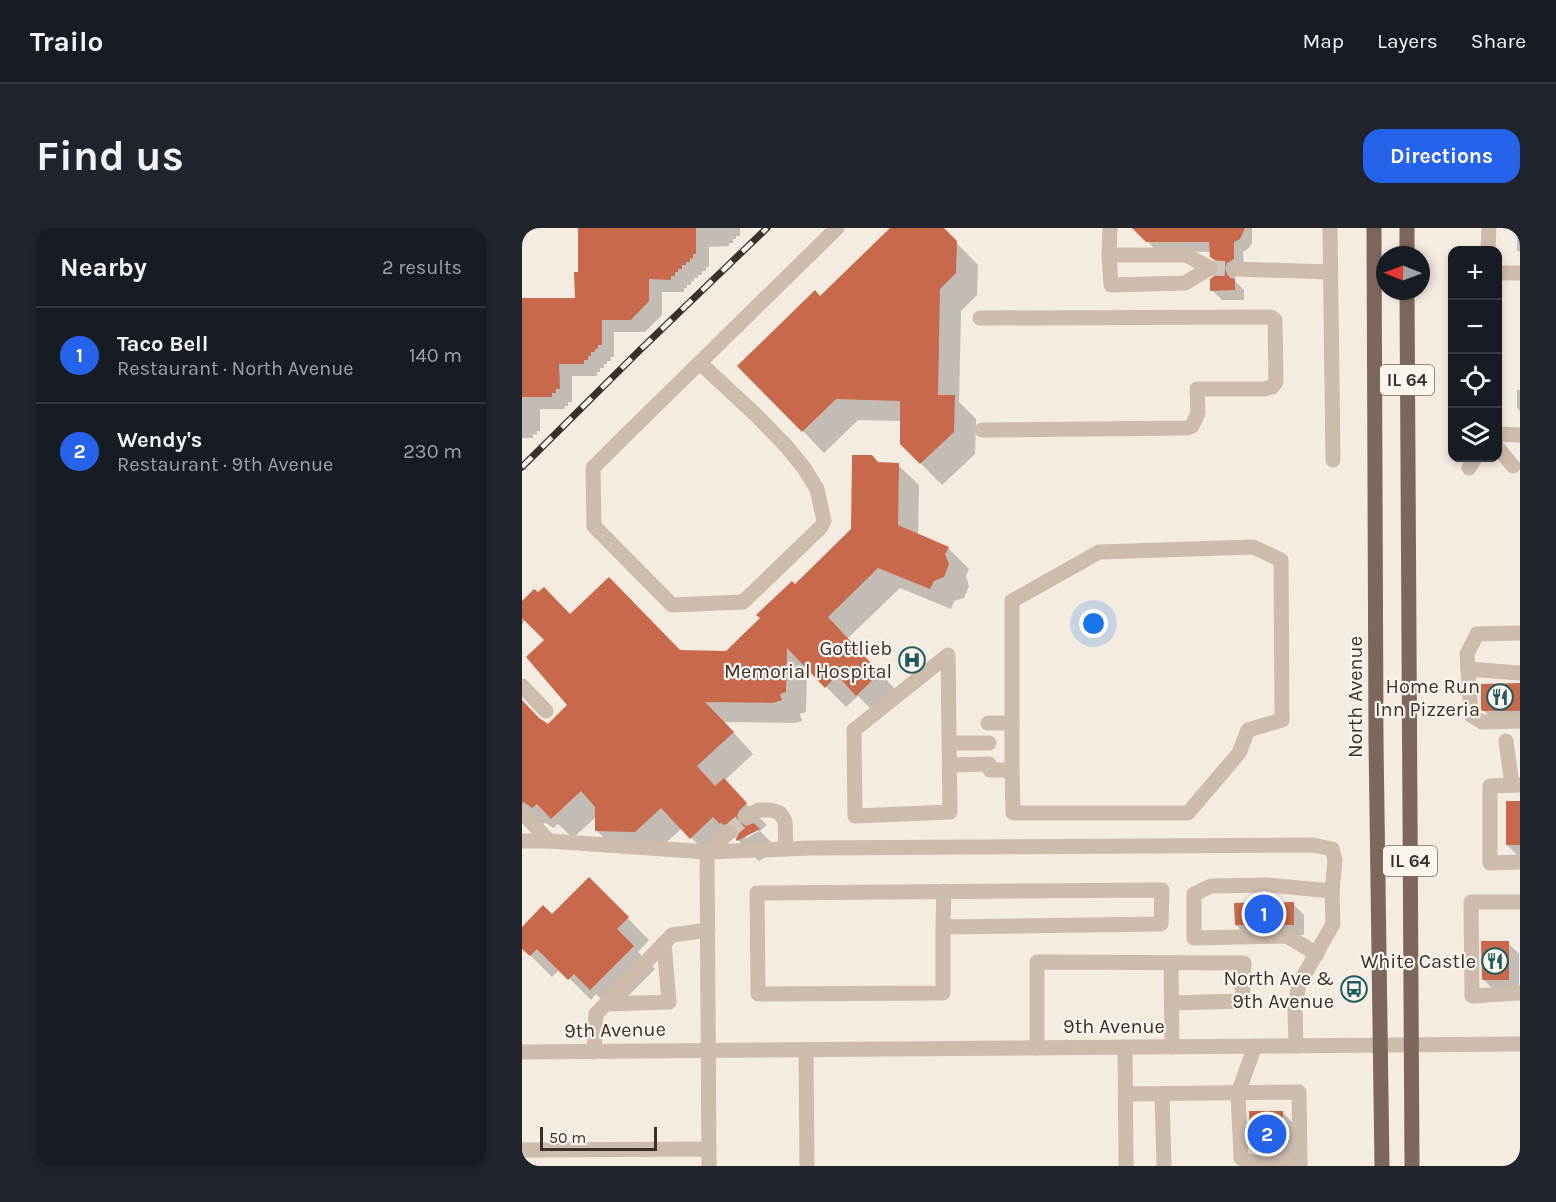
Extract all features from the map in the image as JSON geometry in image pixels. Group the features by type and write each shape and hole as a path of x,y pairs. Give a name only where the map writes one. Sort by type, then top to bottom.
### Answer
{"main road":[{"name":"North Avenue","path":"1374,228 1376,729 1382,1166"},
{"path":"1407,228 1407,246"},
{"name":"IL 64","path":"1407,300 1412,1166"}],"street":[{"path":"700,363 756,415 804,468 817,489 824,521 821,527 743,602 672,605 594,526 593,468 837,228"},
{"path":"1109,255 1186,255 1210,268 1185,283 1111,285 1109,255 1110,228"},
{"path":"1330,228 1333,460"},
{"path":"1488,246 1489,228"},
{"path":"1234,269 1330,272"},
{"path":"1502,273 1520,273"},
{"path":"980,318 1271,317 1275,320 1276,354 1276,382 1272,387 1264,390 1197,389 1198,413 1192,426 1187,428 982,430"},
{"path":"1502,434 1520,435"},
{"path":"1502,453 1513,466"},
{"path":"1253,547 1281,560 1282,720 1248,730 1239,753 1188,813 1013,813 1012,770 1012,601 1099,552 1253,547"},
{"path":"1520,633 1478,634 1467,654 1471,715 1482,722 1520,721"},
{"path":"948,655 950,743 950,812 855,816 854,730 948,655"},
{"path":"1468,669 1520,673"},
{"path":"522,686 546,711"},
{"path":"988,723 1012,723"},
{"path":"1506,741 1516,785 1490,786 1490,863 1520,862"},
{"path":"950,743 989,743"},
{"path":"950,765 1012,770"},
{"path":"747,816 759,810 780,813 785,820 786,849"},
{"path":"522,812 549,841"},
{"path":"709,1166 707,852 729,832"},
{"path":"522,841 707,852 786,849 1313,845 1332,849 1335,860 1332,891 1333,924 1299,984 1295,1007 1296,1046"},
{"path":"1317,954 1287,936 1194,938 1194,894 1211,886 1267,885 1332,891"},
{"path":"943,927 1161,924 1162,890 944,891 757,893 758,994 943,993 943,927 944,891"},
{"path":"1520,902 1471,902 1472,996 1520,993"},
{"path":"594,1052 596,1014 672,935 708,930"},
{"path":"606,1004 669,1002 664,943"},
{"path":"1037,1048 1037,962 1244,963 1242,1001 1172,1003"},
{"path":"1171,963 1172,1047"},
{"name":"9th Avenue","path":"522,1052 1520,1044"},
{"path":"1126,1094 1162,1094 1238,1093 1299,1092 1299,1161 1246,1162 1241,1158 1238,1093 1255,1046"},
{"path":"1125,1047 1126,1166"},
{"path":"806,1050 807,1166"},
{"path":"1162,1094 1164,1166"},
{"path":"522,1150 709,1149"}],"building":[{"path":"578,228 696,228 696,254 693,254 693,259 690,258 690,262 682,265 682,269 675,272 675,276 671,276 671,280 649,279 649,301 631,320 602,320 602,345 598,345 595,352 591,352 588,360 584,360 584,364 559,364 560,389 552,393 552,397 522,397 522,298 575,298 574,272 578,272"},
{"path":"890,228 944,228 957,241 956,273 940,289 938,395 955,395 954,432 920,464 900,444 900,401 836,399 802,432 737,366 815,290 820,296"},
{"path":"1132,228 1245,228 1240,239 1234,242 1234,259 1227,263 1225,268 1230,278 1235,279 1235,290 1210,291 1210,279 1218,273 1220,267 1218,262 1210,257 1209,242 1146,242"},
{"path":"852,455 872,455 878,462 899,463 898,525 949,547 945,554 949,564 944,577 934,581 930,589 878,568 828,617 880,673 856,696 837,675 825,688 787,648 786,692 780,694 782,700 773,703 705,702 734,732 697,766 715,786 724,778 747,803 739,811 737,816 739,821 746,826 754,823 760,829 737,841 739,831 736,825 731,823 723,825 721,822 720,824 713,817 690,839 661,808 635,832 595,831 595,807 581,791 551,819 537,804 532,808 522,802 522,700 548,724 567,705 526,657 544,640 522,618 522,601 534,589 538,592 544,587 570,614 609,577 680,650 726,651 760,618 756,615 792,581 795,584 851,529"},
{"name":"Home Run Inn Pizzeria","path":"1520,683 1520,711 1481,710 1481,684"},
{"path":"1506,801 1520,801 1520,845 1506,845"},
{"path":"589,877 629,917 617,929 634,946 590,990 574,974 568,980 537,949 530,956 522,949 522,927 543,905 552,914"},
{"path":"1294,902 1294,925 1235,925 1234,903"},
{"name":"White Castle","path":"1481,941 1509,941 1509,980 1482,980"},
{"path":"1249,1111 1283,1111 1283,1126 1287,1126 1287,1143 1284,1143 1284,1150 1255,1151 1255,1144 1250,1144"}],"tunnel":[{"path":"1210,268 1235,269"},
{"path":"729,832 747,816"}],"railway":[{"path":"522,467 767,228"}],"place":[{"name":"Gottlieb Memorial Hospital","path":"912,660"},
{"name":"Home Run Inn Pizzeria","path":"1500,697"},
{"name":"Taco Bell","path":"1264,914"},
{"name":"White Castle","path":"1495,961"},
{"name":"North Ave & 9th Avenue","path":"1354,989"},
{"name":"Wendy's","path":"1267,1134"}]}
